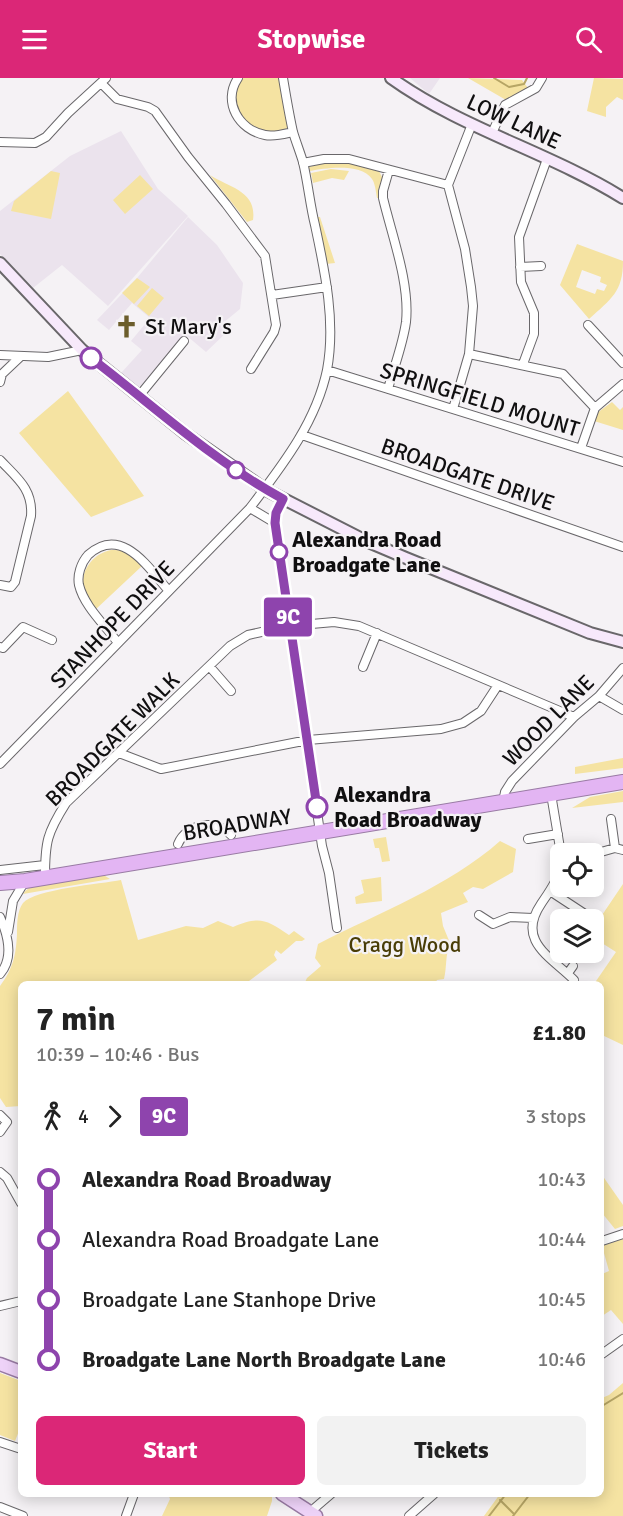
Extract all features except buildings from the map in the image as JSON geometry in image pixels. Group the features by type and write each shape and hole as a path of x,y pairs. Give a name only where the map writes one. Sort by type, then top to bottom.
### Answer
{"highway":[{"name":"BROADWAY","path":"0,877 25,881 45,871 321,832 623,782"}],"main road":[{"path":"0,1364 18,1371"},
{"path":"287,1497 313,1514"}],"street":[{"path":"238,78 232,95 233,109 244,126 268,136 293,132"},
{"name":"STANHOPE DRIVE","path":"0,764 266,490 302,435 318,398 327,370 329,330 327,287 303,163 293,132 283,78"},
{"name":"LOW LANE","path":"391,78 419,96 472,124 570,168 623,198"},
{"path":"492,133 505,105 536,88 542,78"},
{"path":"0,142 34,143 46,137 68,113 104,81 117,99 155,111 188,157 261,249 267,265 276,325 251,369"},
{"path":"453,409 469,354 472,329 471,287 465,249 448,185 472,124"},
{"path":"303,163 324,159 350,159 448,185"},
{"path":"523,364 534,334 534,313 521,282 519,237 547,159"},
{"path":"388,389 404,333 407,311 403,278 383,198 389,170"},
{"path":"0,262 82,350 186,434 266,490 366,541 590,633 623,642"},
{"path":"520,267 541,266"},
{"path":"272,296 327,287"},
{"path":"588,325 623,363"},
{"path":"139,396 184,341"},
{"path":"0,355 48,357 82,350"},
{"path":"469,354 562,374 595,408"},
{"path":"1,375 20,357"},
{"name":"SPRINGFIELD MOUNT","path":"327,370 623,462"},
{"path":"581,448 595,408 623,384"},
{"name":"BROADGATE DRIVE","path":"302,435 623,547"},
{"path":"0,460 25,487 32,505 15,582 11,587 0,585"},
{"path":"283,499 276,513 275,523 337,928"},
{"path":"250,508 275,523"},
{"path":"118,643 81,592 78,582 79,573 86,557 102,547 118,545 125,547 137,554 169,591"},
{"name":"BROADGATE WALK","path":"45,871 45,846 51,826 66,803 231,646 248,635 289,626 334,622 359,626 574,717"},
{"path":"0,647 3,648 23,627 52,640"},
{"path":"363,667 377,633"},
{"name":"BROADGATE WALK","path":"210,667 231,691"},
{"name":"WOOD LANE","path":"503,802 505,792 512,781 574,717 599,696 623,668"},
{"path":"119,753 161,769 308,740 441,729 463,723 481,711 498,685"},
{"path":"599,696 623,710"},
{"path":"551,794 559,843"},
{"path":"604,852 619,849 611,819"},
{"path":"178,844 192,828 210,825 227,831 231,835"},
{"path":"528,839 558,834"},
{"path":"0,877 45,871"},
{"path":"0,974 5,968 9,948 8,933 14,902 25,881"},
{"path":"550,891 533,918 533,934 548,959 571,977 573,966"},
{"path":"560,897 578,909"},
{"path":"479,915 494,924 510,916 533,918"},
{"path":"0,916 8,933"},
{"path":"0,1115 7,1122 0,1132"},
{"path":"0,1172 7,1178 18,1198"},
{"path":"604,1240 623,1234"},
{"path":"0,1306 18,1302"},
{"path":"604,1353 623,1339"},
{"path":"0,1442 18,1448"},
{"path":"126,1516 133,1497"},
{"path":"313,1514 328,1497"},
{"path":"409,1516 431,1497"},
{"path":"0,1507 23,1516"}],"shaded area":[{"path":"410,78 440,78 429,94"},
{"path":"121,131 158,189 188,216 108,306 62,265 33,288 0,254 0,211 70,156"},
{"path":"188,217 217,245 243,283 240,309 223,323 228,331 206,352 187,336 141,388 121,373 142,350 131,341 150,318 132,303 109,330 97,320 137,278"}],"green space":[{"path":"242,78 279,78 288,127 278,133 267,134 247,123 236,101 236,89"},
{"path":"468,78 522,80 528,88 506,100"},
{"path":"594,78 623,79 623,100 617,97 606,107 606,117 587,111"},
{"path":"333,161 379,171 383,179 379,198 377,198 372,179 360,171 343,168 310,171 309,167"},
{"path":"331,169 349,171 344,180 332,178 313,183 311,173"},
{"path":"51,171 60,173 51,219 11,211 14,201"},
{"path":"140,175 153,189 125,214 113,200"},
{"path":"210,175 246,196 251,203 253,220 247,222"},
{"path":"316,217 320,217 335,263 326,264"},
{"path":"577,244 623,261 618,288 589,319 560,285","holes":["582,270 601,277 600,282 607,285 604,291 597,289 595,294 576,287"]},
{"path":"137,278 150,287 134,304 122,293"},
{"path":"152,288 164,298 149,316 137,306"},
{"path":"68,391 144,496 91,517 19,433"},
{"path":"612,402 620,410 623,407 623,430 594,421 597,413"},
{"path":"111,550 128,554 142,566 95,610 85,593 83,579 92,560"},
{"path":"623,758 623,768 575,774 575,767"},
{"path":"623,791 623,802 572,808 590,797"},
{"path":"386,837 390,861 382,862 379,848 375,848 373,839"},
{"name":"Cragg Wood","path":"500,841 516,849 513,872 483,889 473,887 463,893 468,902 441,913 443,926 450,943 444,979 436,981 306,981 321,966 315,958 318,944 413,898 480,857"},
{"path":"102,874 110,879 23,894 36,884 47,881"},
{"path":"381,877 382,901 356,904 355,897 364,893 361,880"},
{"path":"121,880 138,940 186,926 203,928 218,921 233,927 256,920 274,925 289,935 294,931 305,939 296,941 281,954 276,950 274,955 277,960 249,981 18,981 18,1106 6,1107 0,1098 0,986 8,974 15,955 21,906 30,898 69,888"},
{"path":"623,884 623,1045 604,1036 604,981 596,981 616,952 604,944 604,912"},
{"path":"604,1178 623,1205 623,1226 615,1229 604,1215"},
{"path":"623,1239 623,1324 611,1310 604,1315 604,1273 609,1271 604,1245"},
{"path":"0,1373 18,1380 18,1434 15,1441 0,1435"},
{"path":"623,1383 623,1516 484,1516 498,1497 604,1497 604,1397"},
{"path":"169,1497 272,1497 272,1501 267,1516 162,1516"}],"waterway":[{"path":"494,78 509,87 524,84 527,78"},
{"path":"604,1405 623,1393"},
{"path":"489,1516 504,1497"},
{"path":"513,1516 528,1497"},
{"path":"500,1500 514,1514"}],"bus line":[{"name":"9C","path":"91,358 214,455 262,488 283,499 276,513 275,523 317,807"}],"place":[{"name":"St Mary's","path":"127,326"},
{"name":"Alexandra Road Broadgate Lane","path":"279,552"},
{"name":"Alexandra Road Broadway","path":"317,807"}]}
